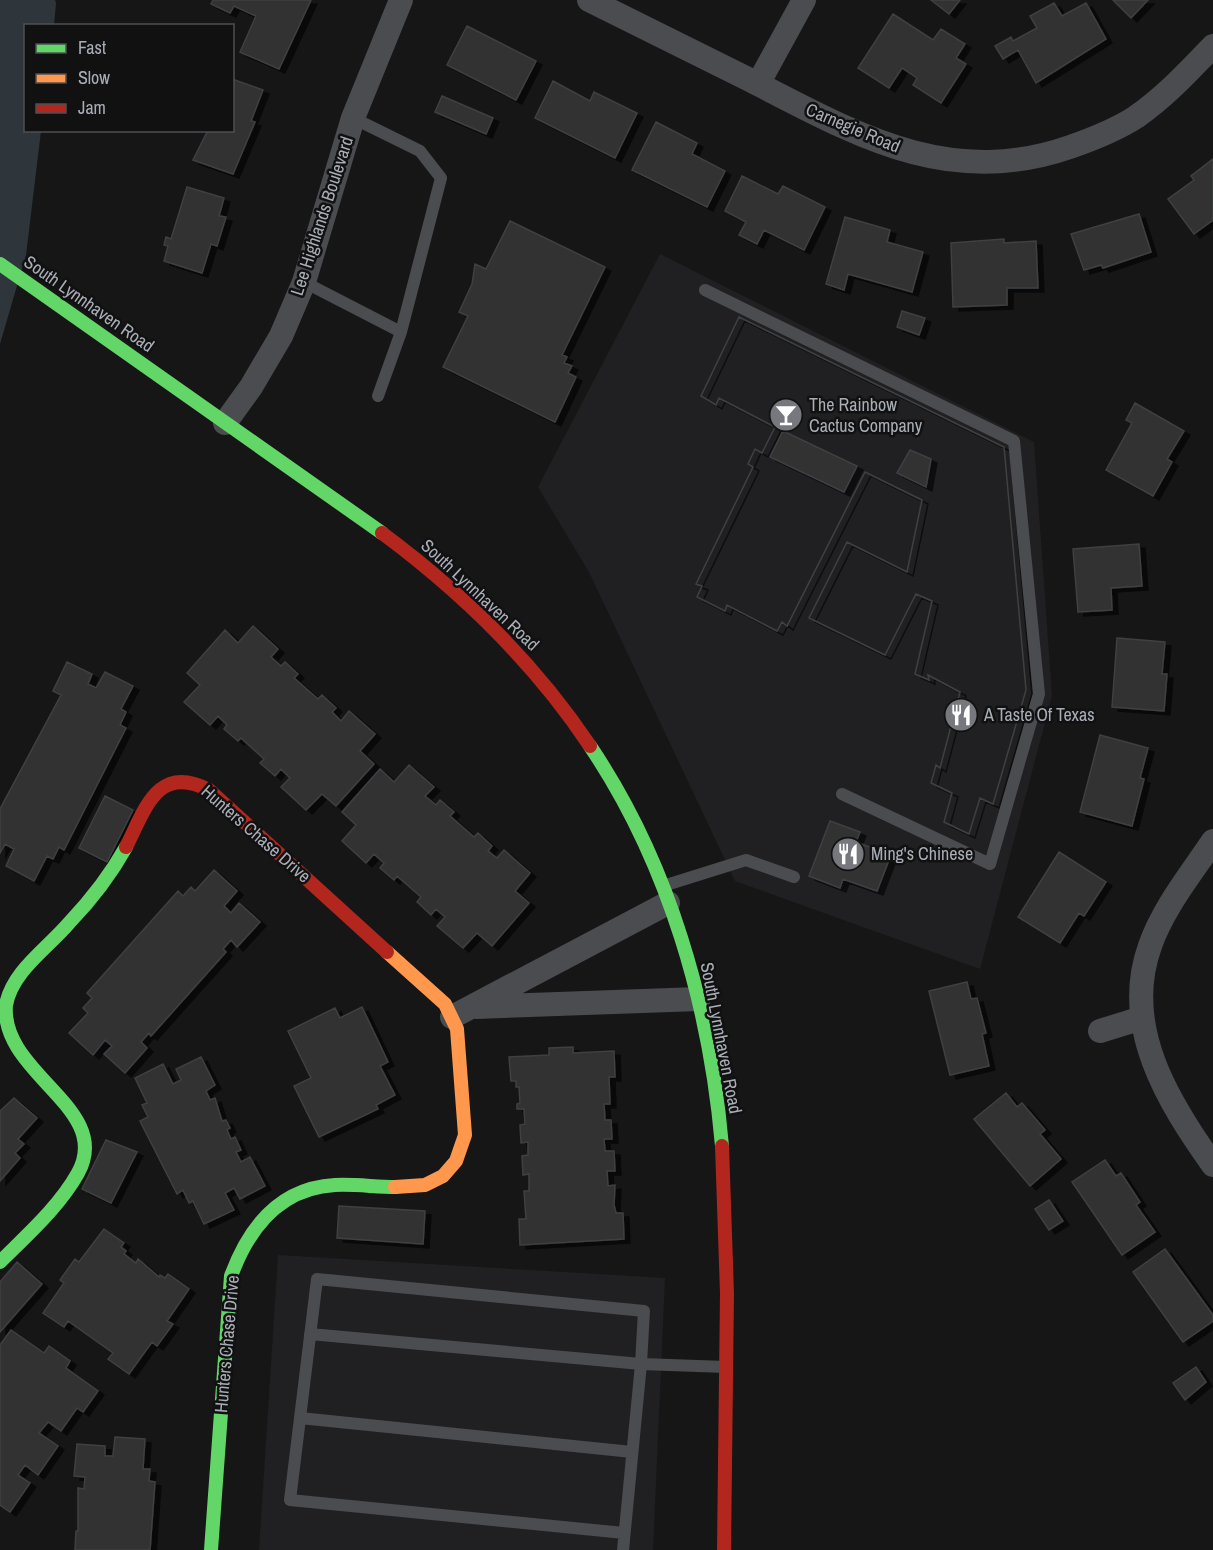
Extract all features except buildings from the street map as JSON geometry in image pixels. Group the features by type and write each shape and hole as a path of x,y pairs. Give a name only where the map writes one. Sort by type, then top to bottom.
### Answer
{"street":[{"name":"Lee Highlands Boulevard","path":"225,423 251,387 281,336 304,282 353,118 401,0"},
{"name":"Carnegie Road","path":"589,0 858,134 918,155 961,162 1005,162 1050,154 1094,139 1135,118 1171,89 1213,46"},
{"path":"758,84 804,0"},
{"name":"South Lynnhaven Road","path":"0,264 391,539 463,599 530,665 579,730 612,784 650,856 683,941 699,999 716,1094 726,1192 727,1367 724,1550"},
{"name":"Hunters Chase Drive","path":"0,1262 74,1182 83,1163 85,1144 80,1124 68,1108 19,1060 9,1040 5,1017 9,994 20,973 58,937 96,891 129,842 151,798 164,786 180,781 197,783 209,790 445,1004 461,1012 457,1029 465,1135 462,1151 453,1168 438,1181 419,1188 317,1186 300,1191 256,1225 240,1249 231,1276 211,1550"},
{"path":"1213,841 1164,915 1149,947 1142,981 1144,1036 1156,1070 1191,1134 1213,1165"},
{"path":"461,1012 665,895"},
{"path":"461,1012 699,999"},
{"path":"1100,1030 1142,1018"}],"lane":[{"path":"353,118 420,151 441,178 401,332 378,396"},
{"path":"304,282 401,332"},
{"path":"705,290 1014,441 1039,694 990,864 842,794"},
{"path":"665,895 746,860 794,877"},
{"path":"623,1550 644,1311 317,1279 290,1500 624,1533"},
{"path":"310,1334 640,1364 727,1367"},
{"path":"300,1418 632,1452"}],"shaded area":[{"path":"0,0 55,0 54,24 24,24 24,132 41,132 26,255 0,344"},
{"path":"660,254 1034,442 1052,696 980,969 735,881 589,572 538,487"},
{"path":"278,1255 665,1278 653,1550 259,1550"}],"traffic: fast":[{"path":"0,264 382,533"},
{"path":"590,746 618,791 642,838 681,938 696,989 707,1041 722,1146"},
{"path":"0,1262 62,1197 78,1173 85,1150 81,1129 69,1109 20,1051 9,1029 6,1005 15,981 93,896 126,847"},
{"path":"211,1550 231,1276 238,1258 257,1226 269,1213 298,1194 315,1188 335,1185 395,1187"}],"traffic: slow":[{"path":"387,952 445,1004 457,1029 465,1135 456,1161 443,1176 425,1185 395,1187"}],"traffic: jam":[{"path":"382,533 441,580 496,631 545,686 590,746"},
{"path":"126,847 147,806 155,794 165,786 177,782 191,783 209,790 387,952"},
{"path":"722,1146 727,1293 724,1550"}],"place":[{"name":"The Rainbow Cactus Company","path":"786,415"},
{"name":"A Taste Of Texas","path":"961,715"},
{"name":"Ming's Chinese","path":"848,854"}]}
